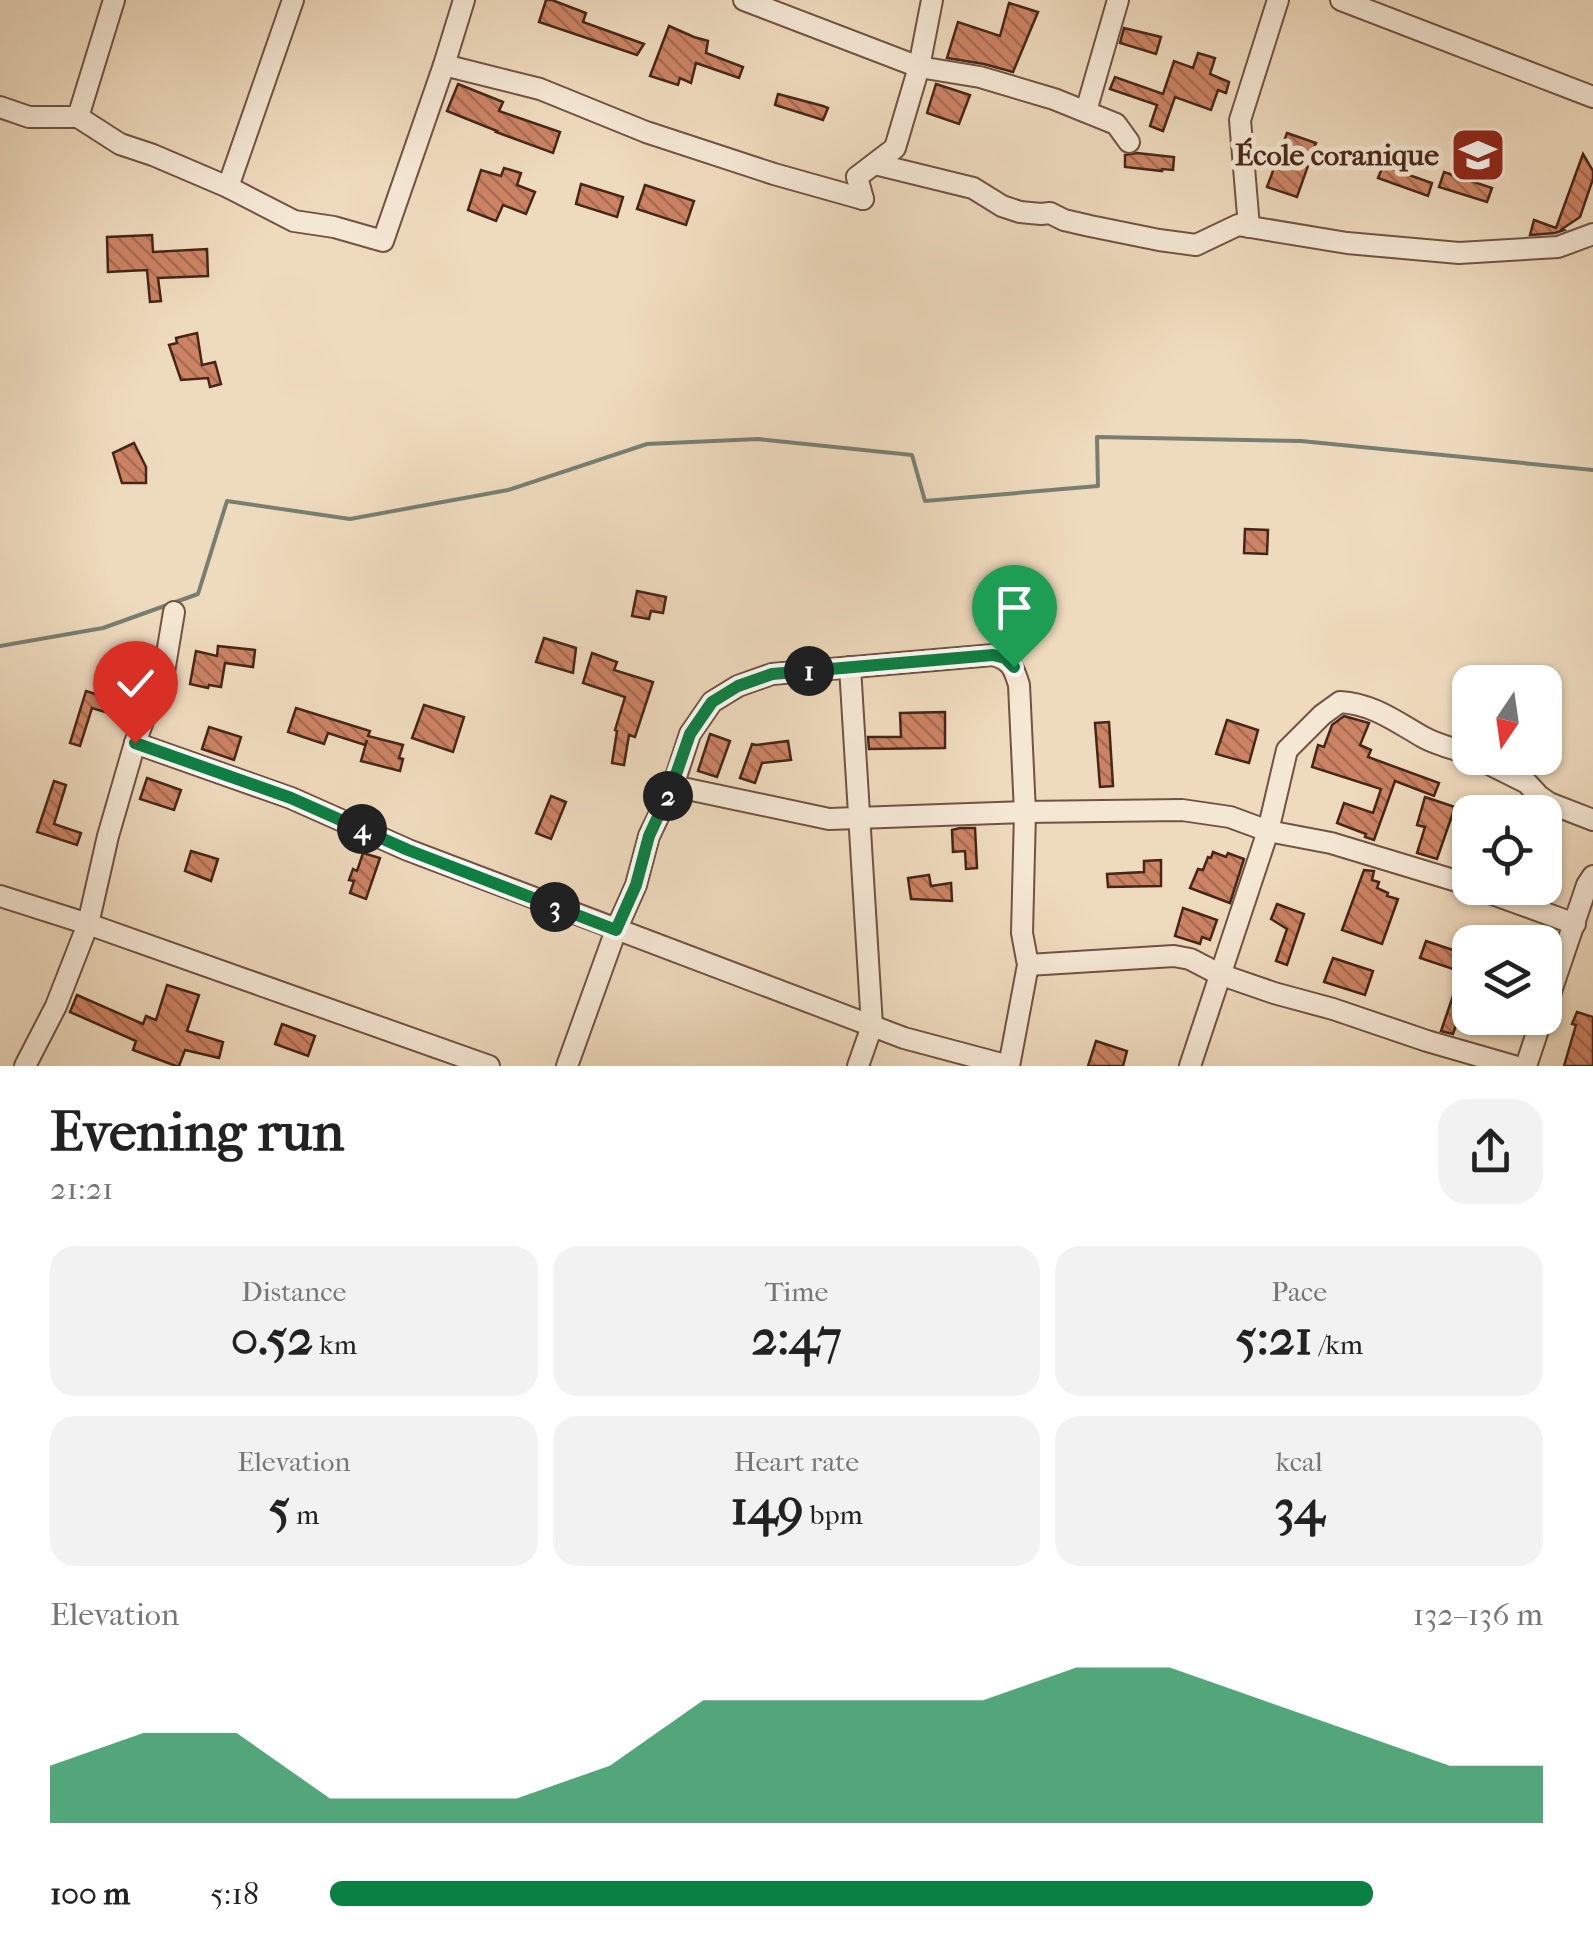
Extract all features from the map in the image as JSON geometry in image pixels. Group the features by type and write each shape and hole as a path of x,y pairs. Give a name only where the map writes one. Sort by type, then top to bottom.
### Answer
{"street":[{"path":"78,118 114,0"},
{"path":"228,187 293,0"},
{"path":"0,107 29,117 78,118 120,144 228,187 294,221 382,241 464,0"},
{"path":"744,0 919,67 980,78 1054,99 1116,124 1129,142"},
{"path":"444,64 540,88 646,132 863,199 856,177 895,148 919,67 932,0"},
{"path":"1086,111 1118,0"},
{"path":"1249,227 1240,120 1278,0"},
{"path":"1340,0 1593,96"},
{"path":"875,164 974,188 1002,206 1020,212 1050,213 1064,220 1196,245 1238,226 1347,243 1460,253 1558,247 1593,234"},
{"path":"26,1066 56,1006 88,924 135,743 163,678 174,612"},
{"path":"135,743 291,798 408,850 616,930 904,1038 1009,1066 1028,965 1022,932 1025,812 1019,686 1014,667 1005,658 993,655 772,674 738,686 712,702 690,734 649,836 636,885 616,930 568,1066"},
{"path":"850,667 872,1026 858,1066"},
{"path":"1190,1066 1268,831 1287,750 1340,702 1353,702 1382,712 1427,739 1452,748"},
{"path":"1511,775 1527,783 1549,803 1593,820"},
{"path":"672,786 812,817 1182,810 1230,817 1268,831 1331,842 1452,879"},
{"path":"1562,962 1593,876"},
{"path":"0,896 88,924 442,1058 489,1066"},
{"path":"1524,905 1576,924"},
{"path":"1028,965 1174,956 1274,993 1514,1066"},
{"path":"1526,1066 1536,1035"}],"building":[{"path":"546,0 586,13 583,22 644,44 637,55 539,22"},
{"path":"1009,3 1038,12 1013,72 947,58 958,22 1000,36"},
{"path":"669,26 708,41 706,53 743,67 739,78 696,63 691,83 680,78 678,85 650,76"},
{"path":"1124,28 1161,37 1156,54 1120,43"},
{"path":"1198,53 1215,58 1210,74 1229,82 1226,93 1218,90 1211,110 1175,97 1163,131 1150,126 1157,105 1110,89 1115,77 1163,94 1174,61 1193,68"},
{"path":"458,84 503,102 499,111 560,132 553,153 447,111"},
{"path":"936,84 970,95 959,124 927,113"},
{"path":"778,94 828,108 823,120 775,105"},
{"path":"1287,133 1316,143 1297,197 1267,187"},
{"path":"1583,154 1593,179 1580,217 1564,230 1530,235 1534,220 1556,228"},
{"path":"1125,155 1174,157 1173,170 1125,167"},
{"path":"1383,166 1432,183 1428,196 1378,178"},
{"path":"504,168 521,173 517,185 535,192 526,214 503,205 496,221 468,210 481,170 501,176"},
{"path":"1444,172 1492,188 1487,202 1439,187"},
{"path":"581,184 623,197 617,217 576,204"},
{"path":"645,185 694,201 686,225 637,209"},
{"path":"152,235 153,252 207,249 208,276 158,278 161,301 150,302 147,270 108,272 107,237"},
{"path":"197,333 202,365 215,362 221,384 210,387 208,378 181,380 169,345 177,343 176,338"},
{"path":"134,443 146,467 146,483 122,483 113,453"},
{"path":"1245,529 1268,530 1267,554 1244,553"},
{"path":"637,591 666,597 663,613 651,611 649,619 632,616"},
{"path":"544,638 576,648 573,673 536,662"},
{"path":"218,646 255,650 253,667 225,663 221,687 190,684 196,651 217,656"},
{"path":"592,653 617,662 614,670 653,682 635,737 629,735 624,765 612,763 615,730 625,697 583,683"},
{"path":"86,691 129,705 125,718 92,708 80,746 70,743"},
{"path":"424,705 464,717 453,752 412,738"},
{"path":"296,708 403,745 400,771 361,761 367,740 365,745 328,733 324,744 288,732"},
{"path":"945,712 945,748 869,749 868,737 901,737 900,713"},
{"path":"1344,716 1369,723 1360,745 1371,750 1368,757 1439,783 1434,796 1395,781 1374,840 1337,823 1344,803 1373,813 1381,789 1312,767 1318,745 1324,747 1332,725"},
{"path":"1227,720 1258,730 1249,763 1216,754"},
{"path":"1109,722 1113,786 1100,787 1095,723"},
{"path":"209,727 241,737 234,760 202,749"},
{"path":"710,734 730,741 717,777 698,771"},
{"path":"788,741 791,760 762,763 755,783 740,778 752,744"},
{"path":"147,778 181,790 174,810 140,799"},
{"path":"54,781 66,785 54,824 81,833 77,845 37,832"},
{"path":"551,796 566,802 551,839 536,833"},
{"path":"1425,797 1452,806 1437,859 1417,853 1425,827 1417,825"},
{"path":"975,828 977,868 966,869 965,851 953,852 952,830"},
{"path":"191,851 218,859 211,881 185,871"},
{"path":"1213,852 1244,859 1230,903 1190,888 1198,869 1203,870"},
{"path":"363,853 380,858 366,899 350,893 354,881 349,880"},
{"path":"1161,860 1161,886 1108,887 1107,874 1144,872 1144,861"},
{"path":"1364,870 1374,871 1372,880 1379,882 1377,888 1398,899 1382,944 1342,930"},
{"path":"929,875 931,886 951,883 952,901 911,899 908,878"},
{"path":"1277,904 1304,914 1287,965 1276,961 1287,929 1271,919"},
{"path":"1183,908 1217,920 1210,940 1202,937 1200,944 1175,936"},
{"path":"1426,941 1452,950 1452,969 1420,958"},
{"path":"1333,958 1373,971 1365,995 1324,982"},
{"path":"167,985 199,995 187,1031 223,1042 219,1058 185,1050 176,1066 133,1050 136,1041 70,1012 77,995 143,1024 146,1016 156,1020"},
{"path":"1452,999 1452,1034 1441,1031"},
{"path":"1577,1012 1593,1017 1593,1066 1564,1066"},
{"path":"282,1024 315,1036 308,1056 275,1044"},
{"path":"1096,1041 1127,1051 1123,1066 1088,1066"}],"waterway":[{"path":"0,646 103,628 198,594 227,501 350,519 508,490 647,444 758,439 912,455 925,501 1098,486 1097,437 1301,441 1593,470"}],"place":[{"name":"École coranique","path":"1478,155"}],"route":[{"path":"135,743 291,798 408,850 616,930 690,734 712,702 738,686 772,674 993,655 1005,658 1014,667"}]}
